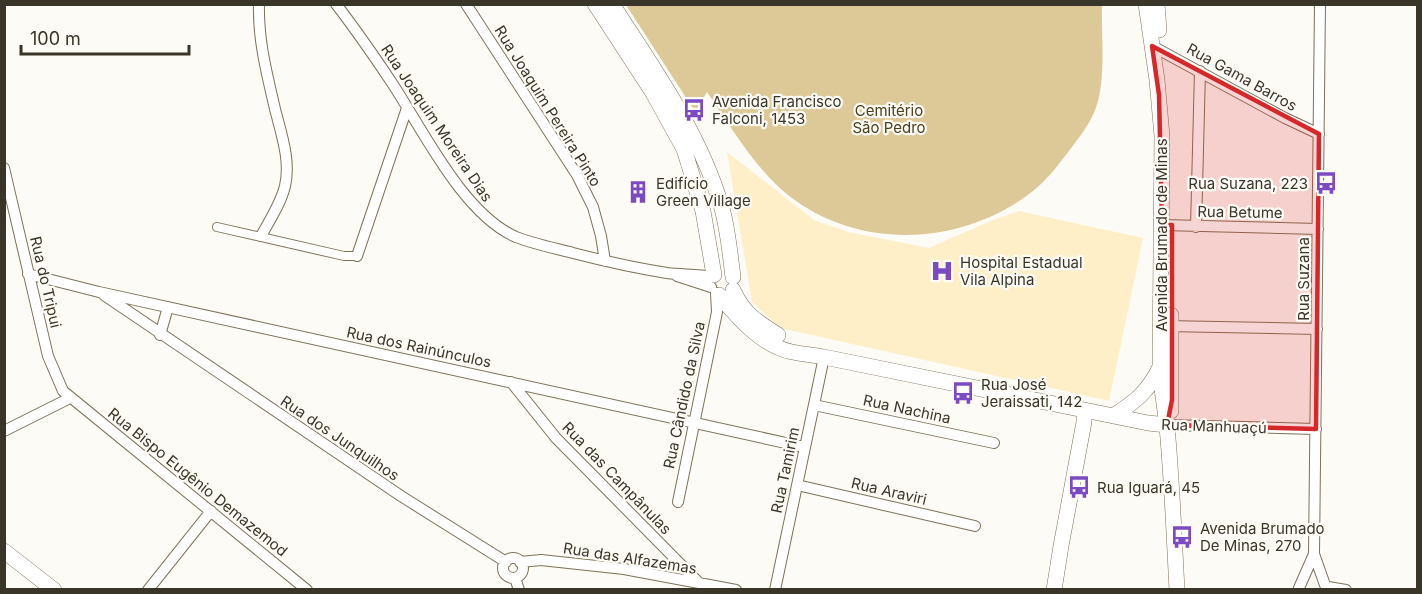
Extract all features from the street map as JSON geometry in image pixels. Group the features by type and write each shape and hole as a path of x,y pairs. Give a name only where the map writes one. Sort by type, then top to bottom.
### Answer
{"main road":[{"path":"595,4 653,93 684,149 703,211 720,285"},
{"path":"612,4 683,115 708,170 722,207 720,285"},
{"path":"1146,4 1157,47"},
{"path":"1156,4 1157,47"},
{"name":"Avenida Brumado de Minas","path":"1157,47 1167,225 1166,326 1172,400 1167,425"},
{"name":"Rua Manhuaçú","path":"720,285 750,316 806,353 1167,425"},
{"name":"Avenida Brumado de Minas","path":"1166,326 1160,367 1167,425 1178,590"},
{"path":"1113,416 1131,405 1145,392 1160,367"},
{"path":"1054,590 1060,546 1084,422 1084,410"},
{"path":"4,551 54,590"}],"street":[{"name":"Rua Joaquim Moreira Dias","path":"336,4 393,84 464,193 480,213 500,228 516,237 540,245 668,273 698,274 720,285"},
{"name":"Rua Joaquim Pereira Pinto","path":"466,4 577,176 592,207 601,236 605,261"},
{"name":"Rua Suzana","path":"1299,589 1314,554 1320,4"},
{"path":"260,6 259,32 281,133 287,175 285,188 261,236"},
{"name":"Rua Gama Barros","path":"1157,47 1285,118 1319,134"},
{"path":"1197,227 1200,71"},
{"path":"217,227 344,256 357,256 407,108"},
{"name":"Rua do Tripui","path":"4,168 48,356 63,391 70,398"},
{"name":"Rua Betume","path":"1167,225 1318,229"},
{"name":"Rua dos Rainúnculos","path":"28,274 99,292 804,447"},
{"name":"Rua Cândido da Silva","path":"678,502 717,312 720,285"},
{"name":"Rua dos Junquilhos","path":"99,292 401,496 506,562"},
{"path":"160,335 168,307"},
{"path":"1166,326 1317,329"},
{"name":"Rua Tamirim","path":"775,590 824,357"},
{"name":"Rua das Campânulas","path":"511,382 556,438 704,587"},
{"path":"4,431 70,398"},
{"name":"Rua Bispo Eugênio Demazemod","path":"70,398 307,590"},
{"name":"Rua Nachina","path":"814,405 994,443"},
{"name":"Rua Manhuaçú","path":"1167,425 1316,429"},
{"name":"Rua Araviri","path":"797,485 975,526"},
{"path":"148,590 211,511"},
{"name":"Rua Suzana","path":"1314,554 1328,587"},
{"path":"512,559 520,562 523,566 522,573 515,578 510,578 505,573 506,562 512,559"},
{"name":"Rua das Alfazemas","path":"520,562 541,560 612,568 704,587 736,590"},
{"path":"515,578 519,590"},
{"path":"1299,589 1312,582 1346,590"}],"highlighted area":[{"path":"1152,46 1319,134 1316,429 1167,425 1172,400 1172,225 1162,225 1159,95"}],"shaded area":[{"name":"Hospital Estadual Vila Alpina","path":"727,152 814,220 848,232 929,248 1019,211 1143,238 1109,401 780,328 752,302"}],"green space":[{"name":"Cemitério São Pedro","path":"626,5 1102,5 1101,88 1094,113 1086,128 1052,172 1033,191 1006,209 977,222 947,231 916,235 884,234 853,228 824,217 782,190 747,151 707,92 697,109 694,110"}],"place":[{"name":"Avenida Francisco Falconi, 1453","path":"694,110"},
{"name":"Rua Suzana, 223","path":"1326,183"},
{"name":"Edifício Green Village","path":"638,192"},
{"name":"Hospital Estadual Vila Alpina","path":"942,271"},
{"name":"Rua José Jeraissati, 142","path":"963,393"},
{"name":"Rua Iguará, 45","path":"1079,487"},
{"name":"Avenida Brumado De Minas, 270","path":"1182,537"}]}
